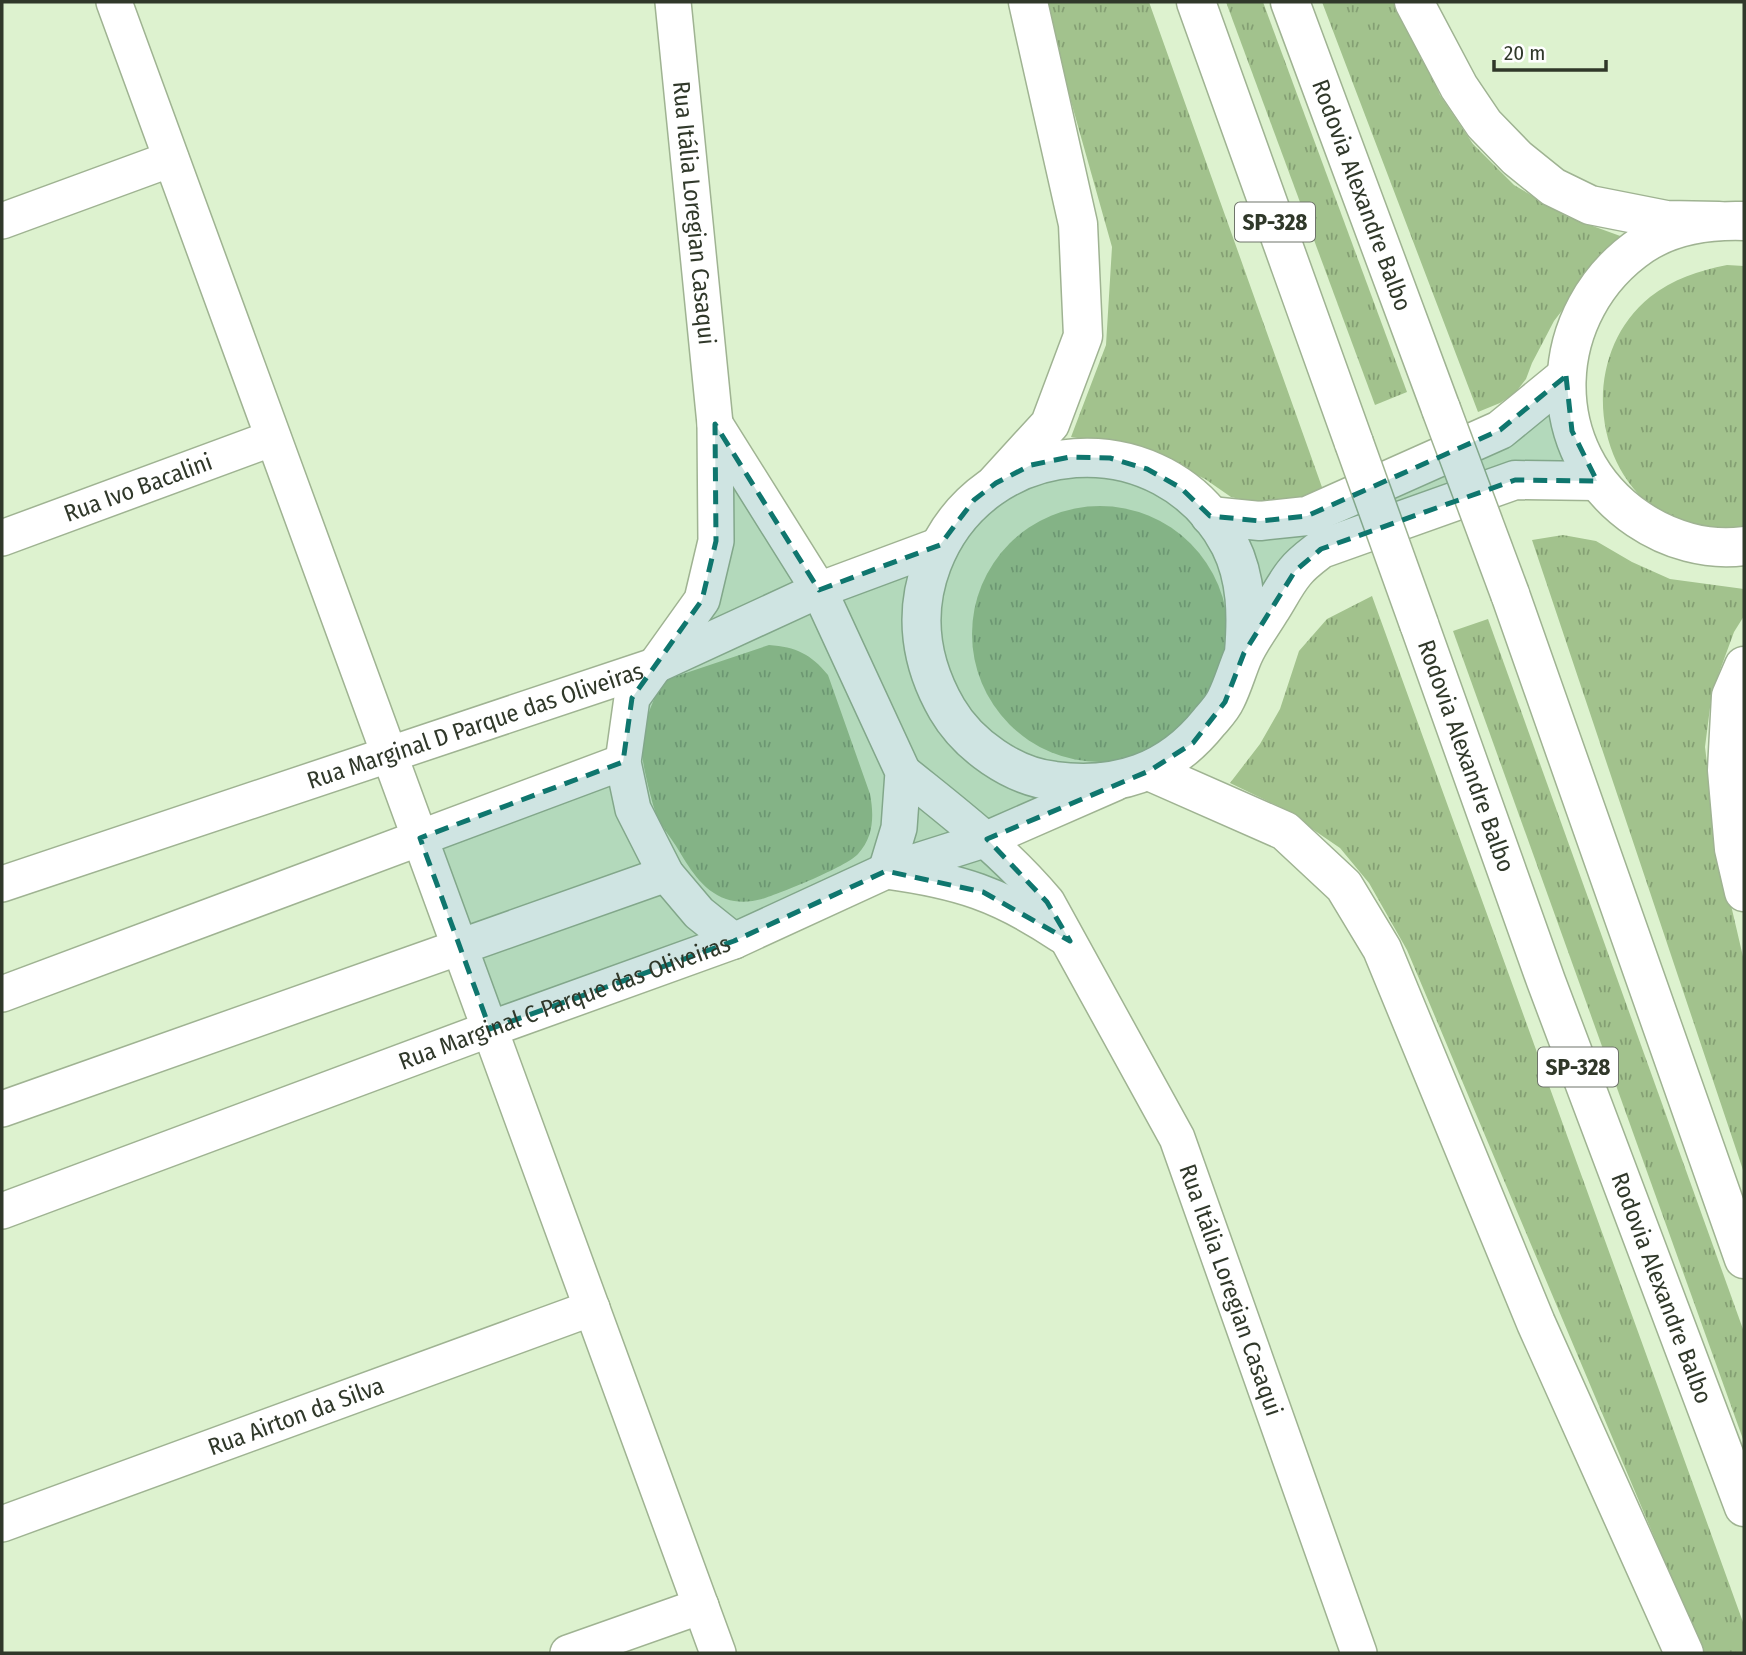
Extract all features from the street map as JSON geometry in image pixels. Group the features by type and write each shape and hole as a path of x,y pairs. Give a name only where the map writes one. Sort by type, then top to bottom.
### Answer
{"main road":[{"path":"1028,2 1078,224 1083,336 1050,424 996,483 974,500 955,521 940,545 927,579 921,615 927,663 935,687 953,718 979,746 1011,767 1046,780 1084,785 1135,775 1193,743 1225,702 1244,653 1295,571 1321,549 1515,480 1597,481"},
{"name":"Rodovia Alexandre Balbo","path":"1196,2 1546,981 1744,1507"},
{"name":"Rodovia Alexandre Balbo","path":"1290,2 1510,594 1744,1259"},
{"path":"1414,2 1459,87 1484,124 1517,158 1553,187 1602,208 1666,220 1731,221"},
{"path":"1731,221 1680,228 1644,244 1613,269 1589,300 1572,337 1566,376 1567,404 1583,457 1597,481 1624,509 1656,531 1692,543 1731,547 1744,545"},
{"path":"1210,516 1260,521 1307,516 1500,430 1566,376"},
{"path":"996,483 1031,466 1070,457 1110,458 1147,469 1181,488 1210,516 1230,546 1242,581 1247,617 1244,653"},
{"path":"1744,666 1731,696 1727,770 1734,849 1744,892"},
{"path":"1135,775 1285,831 1344,886 1382,949 1536,1323 1684,1653"}],"street":[{"path":"114,2 718,1653"},
{"name":"Rua Itália Loregian Casaqui","path":"623,762 632,698 702,600 716,541 715,424 673,2"},
{"path":"2,221 171,159"},
{"name":"Rua Itália Loregian Casaqui","path":"715,424 819,590 903,772 987,839 1019,869 1047,902 1177,1138 1359,1653"},
{"name":"Rua Ivo Bacalini","path":"2,538 274,438"},
{"name":"Rua Marginal D Parque das Oliveiras","path":"2,884 654,666 819,590 940,545"},
{"path":"2,994 623,762 634,809 666,874 699,913 734,941"},
{"name":"Rua Itália Loregian Casaqui","path":"903,772 899,828 886,871 935,878 983,892 1028,913 1070,941"},
{"name":"Rua Marginal C Parque das Oliveiras","path":"2,1211 734,941 886,871 987,839 1135,775"},
{"path":"2,1110 666,874"},
{"name":"Rua Airton da Silva","path":"2,1524 592,1308"},
{"path":"568,1653 701,1606"}],"highlighted area":[{"path":"1566,376 1572,431 1597,481 1515,480 1321,549 1295,571 1244,653 1225,702 1193,743 1149,771 987,839 1047,902 1070,941 983,892 886,871 734,941 490,1029 420,838 623,762 632,698 702,600 716,541 715,424 819,590 940,545 974,500 996,483 1031,465 1070,457 1110,458 1147,469 1181,488 1210,516 1260,521 1307,516 1500,430"}],"green space":[{"path":"1043,2 1149,2 1323,490 1294,502 1262,504 1231,497 1205,479 1141,448 1071,437 1106,345 1112,247"},
{"path":"1226,2 1263,2 1407,392 1375,405"},
{"path":"1322,2 1399,2 1440,95 1473,144 1514,185 1568,217 1634,241 1574,295 1554,321 1526,379 1515,393 1500,403 1478,412"},
{"path":"1727,265 1744,266 1744,535 1678,522 1644,500 1624,475 1610,445 1604,414 1604,381 1612,350 1627,321 1650,297 1668,285 1696,273"},
{"path":"1100,506 1125,508 1160,521 1181,535 1199,553 1218,585 1226,609 1226,659 1213,694 1199,715 1181,733 1149,752 1125,760 1100,762 1075,760 1040,747 1019,733 1001,715 982,683 974,659 972,634 974,609 987,574 1001,553 1019,535 1051,516 1075,508"},
{"path":"1563,535 1596,541 1632,562 1670,579 1744,589 1744,616 1734,632 1712,692 1705,747 1717,845 1744,961 1744,1173 1532,540"},
{"path":"1372,596 1744,1625 1744,1653 1703,1653 1407,950 1369,883 1340,848 1280,807 1230,783 1260,744 1280,709 1299,651 1327,619"},
{"path":"1488,619 1744,1332 1744,1442 1453,631"},
{"path":"769,645 802,653 828,675 870,794 871,826 867,840 858,854 841,866 762,899 735,901 717,895 703,884 658,819 642,752 645,724 662,681"}]}
